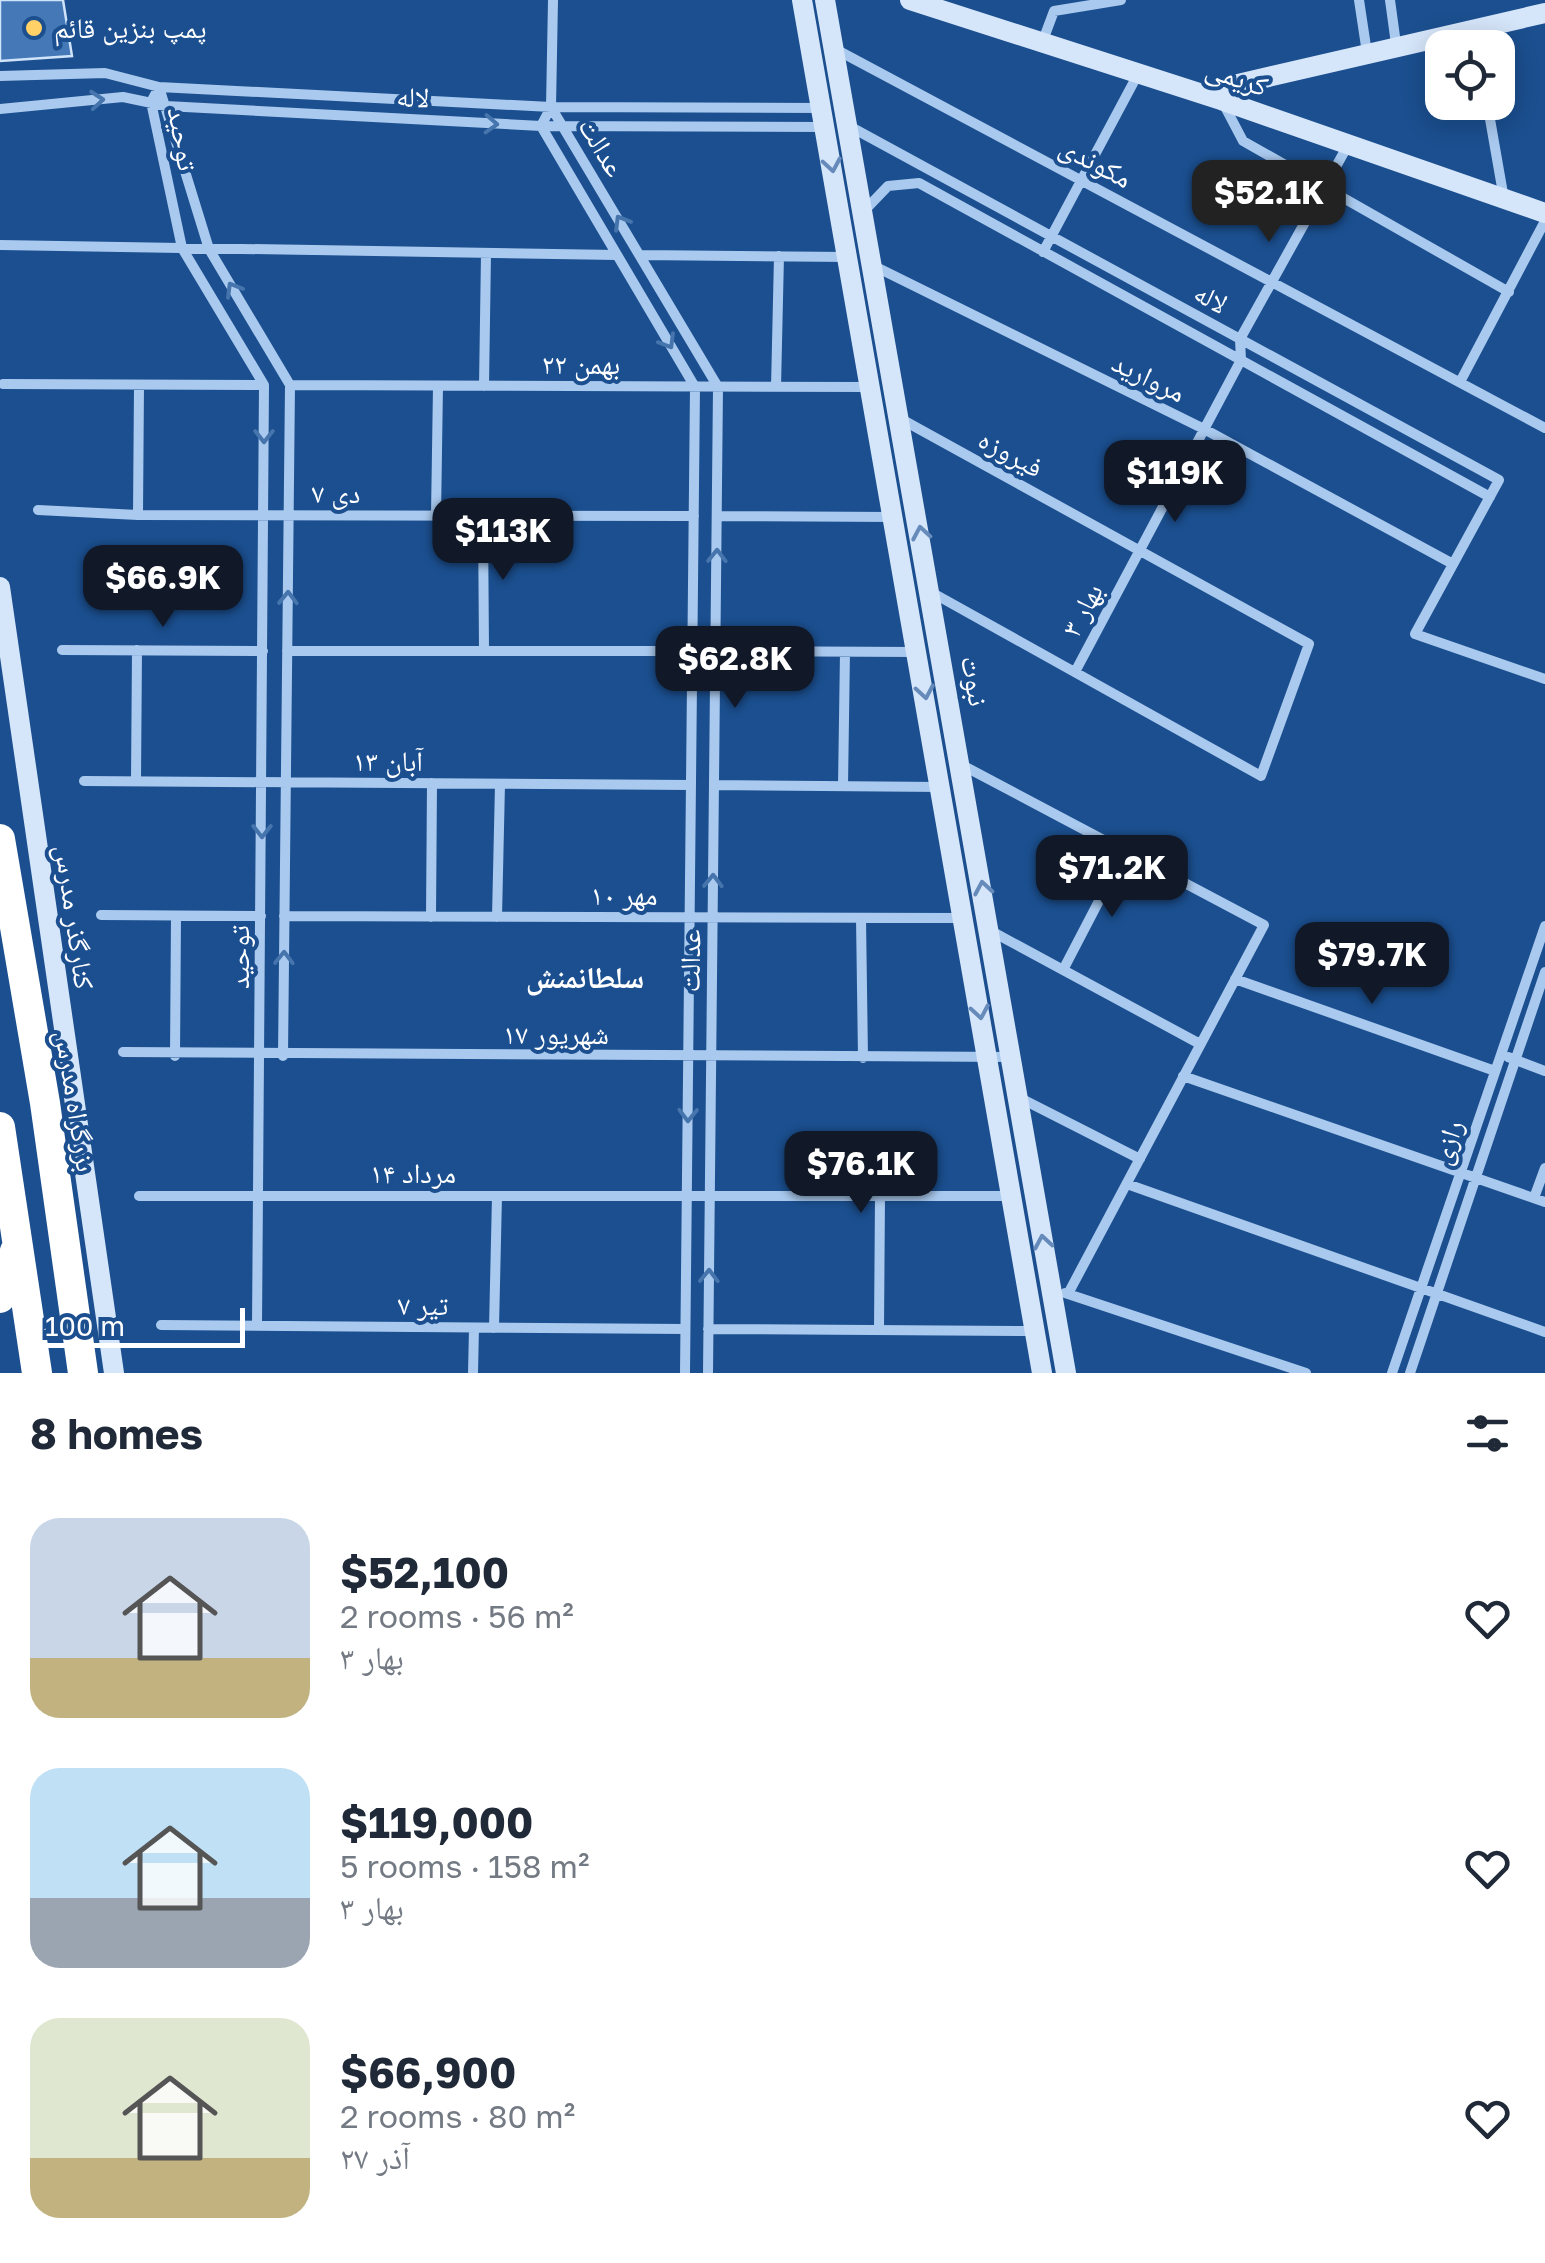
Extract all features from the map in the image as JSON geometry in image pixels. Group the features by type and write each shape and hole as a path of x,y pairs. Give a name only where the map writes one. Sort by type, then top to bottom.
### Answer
{"highway":[{"name":"بزرگراه مدرس","path":"0,839 45,1103 83,1373"},
{"path":"0,1127 37,1373"},
{"path":"0,1298 18,1243"}],"street":[{"path":"551,106 554,0"},
{"name":"نبوت","path":"802,0 1042,1373"},
{"name":"نبوت","path":"825,0 837,50 1018,1097 1061,1294 1066,1373"},
{"name":"کریمی","path":"910,0 1221,100 1545,212"},
{"path":"1042,42 1054,10 1120,0"},
{"path":"1359,0 1366,53"},
{"path":"1390,0 1396,44"},
{"path":"1496,30 1545,12"},
{"path":"1425,42 1396,44 1238,84 1221,100 1243,141 1510,292"},
{"name":"مکوندی","path":"837,50 1545,428"},
{"name":"لاله","path":"0,76 104,74 159,87 823,118"},
{"path":"1043,252 1138,74"},
{"path":"817,84 830,90 842,82"},
{"name":"توحید","path":"159,87 150,102 182,248 264,385 256,1326"},
{"name":"توحید","path":"159,87 209,248 290,385 283,1056"},
{"name":"لاله","path":"0,109 123,97 166,106 541,126 823,118"},
{"name":"عدالت","path":"551,106 718,387 708,1373"},
{"name":"عدالت","path":"551,106 541,126 695,387 685,1373"},
{"path":"823,118 848,126"},
{"path":"1490,120 1504,199"},
{"name":"لاله","path":"848,126 1499,480 1490,497 919,182 888,186 864,212"},
{"name":"بهار ۳","path":"1075,672 1240,360 1240,339 1348,145"},
{"path":"1460,382 1545,221"},
{"path":"0,245 616,255"},
{"path":"484,386 486,254"},
{"path":"640,255 848,257"},
{"path":"776,387 780,256"},
{"name":"مروارید","path":"873,266 1204,429 1453,564"},
{"path":"3,384 264,385"},
{"path":"138,516 139,384"},
{"name":"۲۲ بهمن","path":"290,385 871,388"},
{"path":"436,516 438,386"},
{"name":"فیروزه","path":"900,418 1310,644 1261,776 1075,672"},
{"path":"1490,497 1415,634 1545,679"},
{"name":"۷ دی","path":"38,510 138,516 694,516"},
{"path":"483,516 484,651"},
{"path":"717,516 894,517"},
{"name":"کنارگذر مدرس","path":"0,587 114,1373"},
{"path":"931,592 1075,672"},
{"path":"62,650 263,650"},
{"path":"136,782 138,650"},
{"path":"287,650 692,651"},
{"path":"716,651 918,652"},
{"path":"843,786 845,652"},
{"path":"962,764 1264,925 1140,1159 1061,1294 1306,1373"},
{"name":"۱۳ آبان","path":"84,781 691,785"},
{"path":"432,783 432,916"},
{"path":"497,917 500,784"},
{"path":"714,786 942,787"},
{"path":"1063,970 1125,851"},
{"path":"101,916 261,916"},
{"path":"175,1056 176,916"},
{"name":"۱۰ مهر","path":"284,916 964,918"},
{"path":"861,918 862,1058"},
{"name":"رازی","path":"1392,1373 1544,930"},
{"path":"990,931 1200,1044"},
{"name":"رازی","path":"1410,1373 1545,972"},
{"path":"1235,979 1495,1072"},
{"name":"۱۷ شهریور","path":"123,1052 175,1056 1012,1057"},
{"path":"1501,1054 1545,1071"},
{"path":"1183,1076 1539,1200 1545,1168"},
{"path":"1018,1097 1140,1159"},
{"path":"1126,1184 1545,1332"},
{"name":"۱۴ مرداد","path":"139,1196 710,1196"},
{"path":"494,1328 497,1196"},
{"path":"710,1196 1012,1196"},
{"path":"879,1330 880,1196"},
{"name":"۷ تیر","path":"160,1326 686,1329"},
{"path":"473,1373 474,1328"},
{"path":"708,1329 1034,1331"}],"building":[{"name":"پمپ بنزین قائم","path":"0,0 63,0 72,56 0,61"}],"place":[{"name":"پمپ بنزین قائم","path":"34,28"}],"district":[{"name":"سلطانمنش","path":"585,978"}]}
